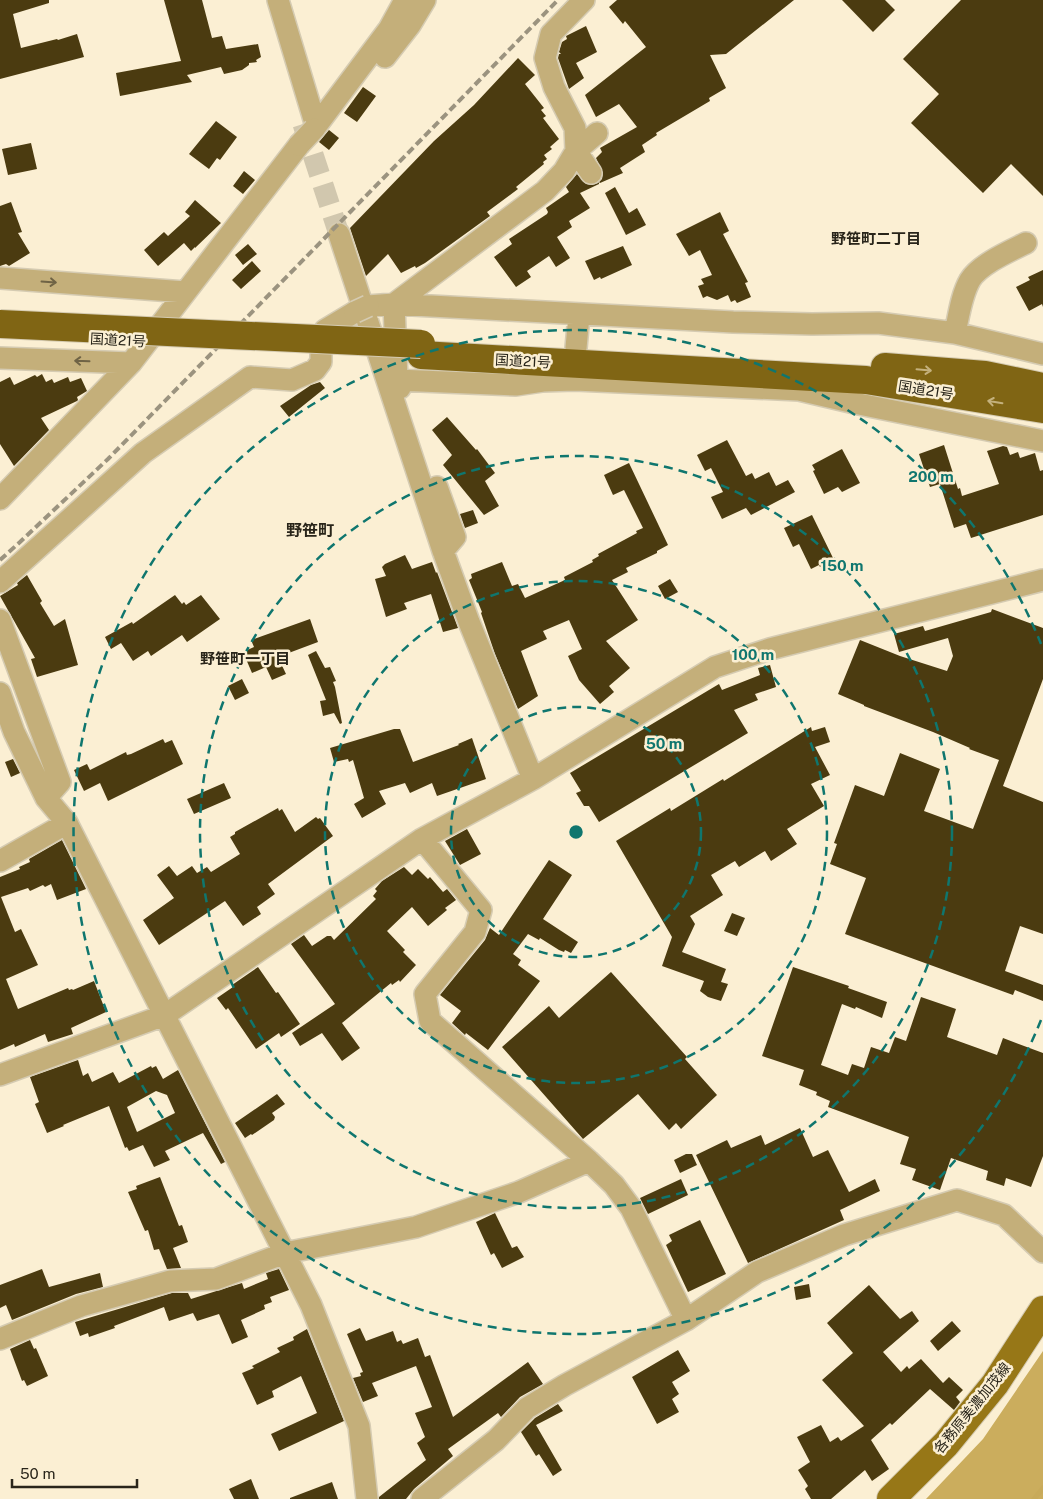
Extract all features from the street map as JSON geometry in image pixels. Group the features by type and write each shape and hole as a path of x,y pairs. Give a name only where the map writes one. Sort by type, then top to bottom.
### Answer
{"highway":[{"name":"国道21号","path":"0,324 866,380 1043,410"},
{"name":"国道21号","path":"0,334 890,367 986,375 1043,387"}],"main road":[{"name":"各務原美濃加茂線","path":"891,1499 946,1444 995,1384 1043,1310"}],"street":[{"path":"265,0 311,126"},
{"path":"278,0 311,126"},
{"path":"0,499 131,363 299,145 311,126 389,29 405,0"},
{"path":"379,65 410,25 425,0"},
{"path":"584,0 551,34 545,58 554,87 575,128 576,151 591,173"},
{"path":"394,304 546,191 564,171 576,151 598,133"},
{"path":"339,234 469,622 533,779"},
{"path":"955,333 961,300 971,278 995,258 1026,243"},
{"path":"0,278 185,292"},
{"path":"394,304 397,380 455,537 444,551"},
{"path":"0,582 143,453 250,378 292,380 314,370 321,362 321,338 325,330 361,309 394,304 733,322 878,323 955,333 1043,354"},
{"path":"576,348 578,315"},
{"path":"0,358 131,363"},
{"path":"397,380 516,385 575,376 799,390 1043,441"},
{"path":"0,1075 165,1015 422,839 533,779 715,667 770,648 1043,580"},
{"path":"0,620 60,782 46,798"},
{"path":"0,659 46,798"},
{"path":"0,693 14,732 46,798 67,823 311,1304 359,1426 367,1499"},
{"path":"0,861 67,823"},
{"path":"422,839 481,910 475,932 425,994 430,1021 614,1185 632,1208 686,1320"},
{"path":"0,1339 81,1306 170,1281 216,1279 285,1253 416,1226 519,1192 589,1161"},
{"path":"422,1499 496,1440 527,1408 565,1385 686,1320 757,1272 844,1234 956,1200 1004,1215 1043,1252"}],"shaded area":[{"path":"1043,1351 1043,1499 926,1499 983,1439"}],"building":[{"path":"0,0 49,0 49,3 13,14 21,48 77,34 84,57 0,79"},
{"path":"164,0 202,0 212,38 222,36 226,49 258,44 261,57 256,60 257,62 249,63 242,70 224,74 221,67 187,75 192,82 120,96 116,73 181,61"},
{"path":"617,0 794,0 726,54 710,55 726,88 709,98 710,101 656,133 657,135 642,145 645,152 620,168 623,173 599,182 602,179 603,173 596,158 602,152 600,148 637,127 619,104 596,117 585,95 646,47 625,21 623,24 609,7"},
{"path":"842,0 885,0 895,10 873,32"},
{"path":"961,0 1043,0 1043,196 1011,164 983,193 911,123 939,94 903,59"},
{"path":"586,26 597,52 576,63 584,78 569,89 558,58 559,54 561,54 559,52 562,42 567,39 566,36"},
{"path":"518,58 535,75 525,84 544,108 541,110 546,116 543,118 559,139 550,147 552,149 544,155 547,159 543,162 544,164 516,187 518,189 487,212 490,216 425,263 401,273 388,254 366,276 350,228 434,141 474,105"},
{"path":"363,87 376,96 357,122 344,113"},
{"path":"216,121 237,137 220,160 217,158 209,169 189,154"},
{"path":"329,130 339,138 329,150 319,142"},
{"path":"31,143 37,169 8,175 2,149"},
{"path":"244,171 255,180 243,194 233,186"},
{"path":"577,174 586,184 592,185 599,182 599,184 580,193 590,208 569,221 572,227 557,237 570,258 556,267 549,256 527,271 531,277 516,287 494,257 512,244 509,239 547,214 546,208 569,192 566,187"},
{"path":"615,187 629,213 637,208 646,225 626,235 605,193"},
{"path":"195,200 221,223 191,251 184,243 158,266 144,250 164,232 168,236 190,216 185,212"},
{"path":"11,202 22,232 18,233 30,253 9,266 6,264 0,266 0,206"},
{"path":"720,212 729,231 723,234 748,282 745,283 751,297 737,303 735,300 731,302 728,295 717,300 707,296 703,298 698,286 704,284 701,279 712,275 700,250 689,256 676,234"},
{"path":"248,244 257,254 243,265 235,255"},
{"path":"623,246 632,265 601,279 600,277 594,280 585,261"},
{"path":"252,261 261,271 241,289 232,280"},
{"path":"1043,270 1043,307 1042,304 1029,311 1016,287 1030,280 1028,277"},
{"path":"42,374 46,382 52,379 54,383 68,377 70,382 81,378 87,391 77,397 77,401 41,418 49,430 14,466 0,444 0,382 10,377 14,385 35,375 37,377"},
{"path":"320,382 325,388 289,417 280,406 311,385"},
{"path":"447,417 477,449 495,473 485,481 499,506 484,515 443,465 452,455 432,430"},
{"path":"727,440 746,476 752,473 755,479 769,472 776,486 788,480 795,492 751,515 746,508 722,519 711,497 723,492 711,468 705,471 697,455"},
{"path":"944,445 962,496 999,484 987,451 1003,446 1007,447 1010,455 1018,452 1020,458 1035,453 1040,471 1043,470 1043,515 971,538 966,524 954,528 940,484 930,487 919,454"},
{"path":"842,449 860,483 842,492 838,487 824,494 812,465"},
{"path":"629,463 668,545 657,551 657,553 626,568 628,572 612,580 638,620 606,641 630,668 609,686 614,692 600,704 579,680 568,656 582,649 569,620 543,631 547,639 521,651 538,696 518,709 495,654 482,612 469,580 472,578 471,574 502,562 512,586 518,584 525,598 565,580 564,577 593,562 592,560 599,556 598,554 637,533 636,531 643,528 624,490 613,495 604,475"},
{"path":"473,510 478,523 465,528 460,514"},
{"path":"812,515 834,560 811,569 799,544 793,547 784,528"},
{"path":"405,555 412,569 432,562 458,628 443,632 431,594 404,603 407,609 386,617 375,579 386,576 382,567 385,564"},
{"path":"27,575 42,601 40,603 54,626 65,619 78,665 37,677 31,659 35,658 0,596 18,585 17,583"},
{"path":"670,579 678,592 665,599 658,586"},
{"path":"175,595 182,604 184,602 186,605 201,595 220,619 187,642 182,635 151,656 148,651 133,661 121,643 111,649 105,637 132,622 133,624"},
{"path":"992,609 1043,628 1043,679 1003,786 1043,802 1043,934 1020,926 1005,971 1043,985 1043,1001 1015,990 1013,995 845,934 866,878 830,864 837,844 834,843 855,785 884,796 900,753 940,769 924,811 973,829 999,760 838,694 860,640 900,656 947,671 953,656 948,638 899,652 894,634 923,626 925,631 991,612"},
{"path":"310,619 318,642 278,657 286,674 272,680 266,667 252,673 243,652 254,647 251,640"},
{"path":"316,651 325,668 330,667 336,681 333,682 342,723 340,724 334,713 323,716 320,701 326,700 308,655"},
{"path":"770,665 776,687 755,694 758,700 734,710 748,733 599,822 589,806 584,806 576,793 581,791 570,773 719,684 722,690 760,675 758,668"},
{"path":"242,679 249,693 235,700 228,686"},
{"path":"811,727 812,731 825,727 830,742 815,747 830,775 811,784 824,806 787,829 797,844 771,861 765,851 739,867 735,861 711,875 723,895 690,916 695,924 682,952 726,969 721,982 728,984 721,1001 708,997 700,991 704,981 662,966 672,937 616,841 670,808 671,811 723,779 724,781"},
{"path":"394,729 400,729 413,762 459,745 472,738 486,779 437,796 432,783 410,793 405,783 379,791 386,804 362,818 354,804 364,798 353,760 349,762 348,759 334,762 330,748"},
{"path":"163,739 165,743 172,740 183,764 108,801 100,783 84,791 74,770 87,764 90,770 126,752 127,755 131,754"},
{"path":"13,759 20,773 11,777 5,762"},
{"path":"224,783 231,798 194,814 187,799"},
{"path":"278,808 279,811 282,809 295,832 316,817 320,818 333,836 268,884 275,894 257,907 261,914 243,926 225,901 159,945 143,920 174,898 157,875 169,866 177,876 192,866 197,873 207,867 211,872 240,854 230,837 235,832"},
{"path":"467,829 481,854 460,865 445,841"},
{"path":"62,840 86,889 57,900 51,884 45,887 43,885 30,891 28,888 1,897 15,932 21,929 38,965 6,979 18,1009 68,988 73,990 94,981 106,1012 71,1028 73,1034 48,1042 45,1034 15,1047 14,1044 0,1050 0,877 20,869 19,867 30,862 29,859"},
{"path":"549,860 572,875 543,919 578,942 571,953 565,950 564,952 540,938 539,940 528,934 513,954 521,960 518,965 540,981 488,1050 466,1033 465,1035 452,1023 461,1011 440,995 485,940 490,928 499,935"},
{"path":"404,867 412,875 418,869 428,879 430,877 443,892 447,889 456,900 445,908 447,910 428,926 412,907 387,931 416,965 400,982 399,980 392,985 391,983 342,1023 360,1048 342,1061 322,1033 300,1046 292,1033 335,1004 291,944 304,935 312,946 327,936 331,936 334,940 376,899 373,896 377,891 375,889 382,881"},
{"path":"732,913 745,918 737,936 724,931"},
{"path":"258,967 300,1024 281,1037 279,1033 256,1049 228,1008 226,1010 217,998"},
{"path":"793,967 849,986 848,988 887,1002 882,1018 856,1007 855,1009 842,1004 821,1065 848,1075 852,1064 864,1068 871,1047 889,1053 895,1037 906,1041 921,997 956,1009 947,1037 997,1055 1003,1038 1043,1053 1043,1156 1031,1187 1006,1178 1004,1186 986,1180 988,1171 951,1158 940,1190 912,1180 916,1169 900,1164 909,1137 828,1107 830,1101 816,1095 817,1092 799,1085 804,1070 762,1056"},
{"path":"611,972 687,1057 685,1059 717,1095 681,1129 676,1123 669,1130 638,1094 583,1139 502,1047 549,1006 559,1018"},
{"path":"78,1060 83,1076 88,1073 92,1082 113,1072 119,1083 151,1066 152,1068 156,1066 163,1079 178,1070 225,1162 221,1164 203,1133 165,1151 170,1160 154,1167 143,1145 129,1151 127,1147 125,1148 109,1106 47,1133 35,1104 39,1102 30,1077","holes":["156,1091 167,1095 175,1113 137,1132 127,1107"]},
{"path":"277,1094 285,1104 272,1113 275,1117 274,1120 245,1138 235,1123"},
{"path":"800,1128 813,1157 828,1150 849,1192 875,1179 880,1191 840,1210 844,1220 748,1263 696,1155 727,1140 731,1148 761,1135 765,1145"},
{"path":"686,1154 692,1154 697,1165 680,1173 674,1160"},
{"path":"160,1177 179,1226 182,1225 188,1242 173,1248 181,1268 167,1269 159,1249 154,1250 148,1230 145,1231 128,1192 137,1189 136,1186"},
{"path":"681,1179 688,1195 648,1214 640,1198"},
{"path":"495,1213 512,1248 517,1246 524,1257 502,1268 494,1253 491,1255 476,1222"},
{"path":"700,1220 726,1274 688,1292 666,1245 672,1241 669,1235"},
{"path":"42,1269 49,1287 100,1273 103,1287 76,1294 12,1320 6,1305 0,1308 0,1285"},
{"path":"279,1269 289,1290 270,1297 272,1302 264,1305 265,1309 241,1320 248,1337 232,1344 219,1314 197,1321 193,1313 169,1321 164,1307 89,1337 88,1333 80,1336 75,1322 172,1293 188,1293 191,1299 242,1283 244,1289 268,1279 266,1273"},
{"path":"809,1284 811,1297 796,1300 794,1287"},
{"path":"869,1285 900,1319 912,1311 919,1321 883,1352 901,1372 907,1366 909,1369 921,1359 943,1383 949,1377 963,1390 956,1397 960,1402 954,1410 930,1389 892,1425 890,1423 871,1440 889,1469 872,1481 865,1470 831,1499 811,1499 805,1489 808,1486 798,1470 810,1462 797,1437 821,1425 830,1442 838,1437 841,1441 864,1426 822,1380 853,1353 827,1323"},
{"path":"952,1321 961,1331 938,1351 930,1341"},
{"path":"360,1328 366,1341 393,1331 397,1342 401,1340 403,1344 418,1338 425,1357 430,1355 453,1417 528,1362 543,1384 520,1397 501,1417 498,1413 448,1449 453,1456 414,1489 406,1499 379,1499 379,1497 426,1460 417,1443 425,1437 415,1413 432,1407 416,1366 372,1383 378,1396 363,1402 353,1378 361,1376 360,1373 363,1372 347,1334"},
{"path":"307,1329 344,1421 279,1451 271,1434 317,1413 301,1376 272,1391 274,1397 257,1405 242,1373 280,1352 277,1348 294,1340 293,1337"},
{"path":"30,1340 34,1349 36,1348 48,1376 27,1386 24,1380 22,1381 10,1349"},
{"path":"678,1350 690,1371 672,1382 679,1394 672,1399 679,1412 657,1424 632,1377"},
{"path":"558,1404 563,1411 536,1425 562,1470 553,1476 539,1454 536,1456 521,1432 535,1418"},
{"path":"251,1479 259,1499 234,1499 229,1489"},
{"path":"332,1482 338,1499 290,1499 290,1498"}],"waterway":[{"path":"1034,1499 1043,1488"}],"tunnel":[{"path":"303,124 339,234"}],"railway":[{"path":"0,560 108,459 558,0"}],"district":[{"name":"野笹町二丁目","path":"876,239"},
{"name":"野笹町","path":"310,530"},
{"name":"野笹町一丁目","path":"245,659"}]}
